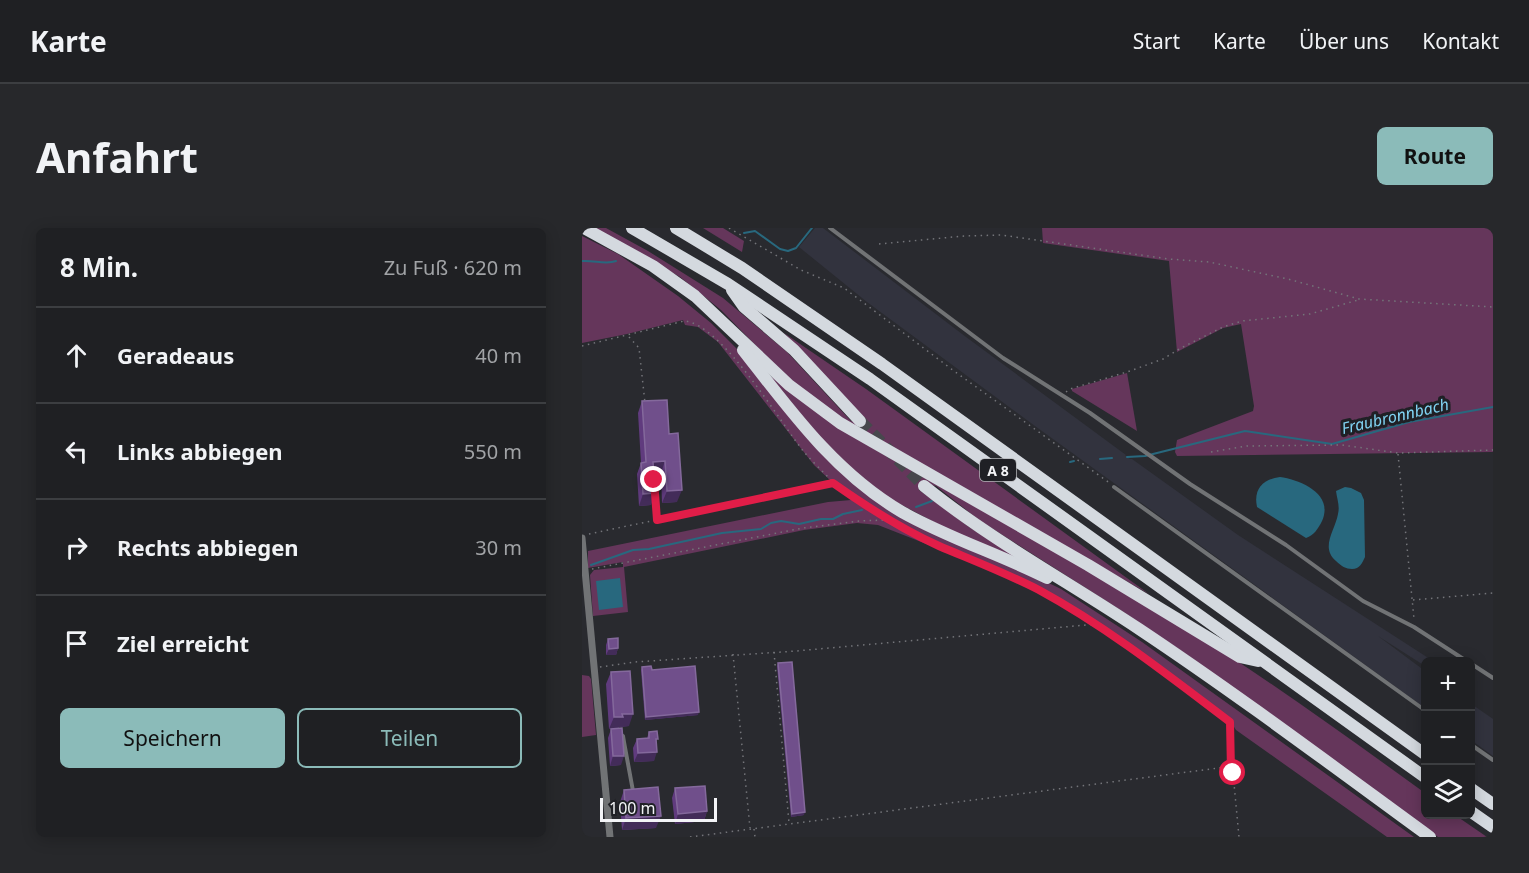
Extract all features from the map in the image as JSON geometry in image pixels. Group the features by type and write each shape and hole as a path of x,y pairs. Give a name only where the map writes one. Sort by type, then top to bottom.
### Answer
{"highway":[{"name":"A 8","path":"584,228 675,281 734,331 789,385 840,423 1089,565 1240,657 1264,662"},
{"name":"A 8","path":"632,228 728,284 914,410 1421,775"},
{"name":"A 8","path":"676,228 742,268 882,364 1421,752"},
{"name":"A 8","path":"728,284 744,307 794,350 860,421"},
{"path":"734,331 743,351 804,428 828,454 863,485 900,510 933,528 1047,578 1074,586"},
{"path":"924,486 988,533 1074,586 1182,658 1430,837"},
{"path":"1475,791 1493,804"},
{"path":"1475,814 1493,827"}],"street":[{"path":"582,537 610,837"}],"lane":[{"path":"830,228 984,346 1090,413 1151,457 1286,545 1362,601 1414,627 1461,657"},
{"path":"1114,487 1421,708"},
{"path":"1475,666 1493,678"},
{"path":"600,734 620,733 622,736 633,791"},
{"path":"1475,747 1493,760"}],"path":[{"path":"729,228 801,270 844,288 963,378 1114,487"},
{"path":"879,244 964,236 1015,236 1169,259 1209,262 1288,279 1359,299 1493,307"},
{"path":"1070,389 1163,359 1223,327 1242,321 1310,314 1359,299"},
{"path":"582,346 684,321 692,322 707,330 753,383 805,452 833,483 887,520 1037,589 1098,624 1230,722 1231,770 1239,837"},
{"path":"627,336 636,342 639,348 646,409"},
{"path":"1211,452 1246,446 1342,445 1398,453 1493,450"},
{"path":"1398,453 1414,627"},
{"path":"654,480 657,520"},
{"path":"582,537 833,483"},
{"path":"585,570 803,528 887,520"},
{"path":"1412,600 1493,593"},
{"path":"594,668 733,654 1098,624"},
{"path":"774,652 789,824"},
{"path":"733,654 750,829"},
{"path":"690,837 1226,768 1231,770"},
{"path":"754,829 755,837"}],"shaded area":[{"path":"594,228 606,228 648,251 723,298 787,352 851,421 866,419 784,333 866,389 1149,594 846,421 810,396 784,374 721,310 680,277"},
{"path":"703,228 723,228 744,241 742,252"},
{"path":"815,228 823,228 1130,459 1238,535 1427,657 1421,657 1421,663 1378,636 1421,668 1421,705 1035,426 867,302 799,247"},
{"path":"1042,228 1493,228 1493,452 1177,456 1175,452 1177,440 1253,411 1241,324 1223,328 1177,352 1169,261 1043,243"},
{"path":"582,236 618,254 678,296 711,323 742,354 865,493 1061,589 1142,642 1414,837 1387,837 1236,730 1231,722 1107,628 985,567 878,525 857,523 804,530 624,567 628,612 593,616 590,575 594,570 623,567 623,562 588,568 588,551 828,502 851,500 814,465 718,342 698,327 685,325 683,320 582,343"},
{"path":"1127,373 1137,431 1072,391 1072,389"},
{"path":"773,377 811,408 851,435 1113,584 1233,658 1421,790 1421,819 1461,819 1487,837 1438,837 1186,654 979,520 936,486 931,485 919,490 969,527 1015,556 964,538 887,497 830,451 771,378"},
{"path":"582,675 589,676 591,679 596,735 582,737"},
{"path":"1475,706 1493,719 1493,756 1475,743"}],"water":[{"path":"1280,477 1306,485 1320,496 1325,511 1322,521 1309,537 1306,538 1257,507 1256,500 1261,486 1269,480"},
{"path":"1345,487 1361,493 1364,500 1365,557 1355,569 1344,567 1331,556 1329,550 1339,511 1336,491"},
{"path":"620,578 623,607 599,610 596,581"}],"building":[{"path":"667,400 669,434 678,433 682,490 667,491 665,461 653,462 655,493 643,494 641,463 646,462 642,401"},
{"path":"618,638 618,648 609,649 608,639"},
{"path":"792,662 805,812 792,814 778,663"},
{"path":"651,666 652,670 695,666 699,712 646,717 642,667"},
{"path":"630,671 633,714 614,717 611,672"},
{"path":"622,728 624,756 613,756 611,729"},
{"path":"657,731 657,752 638,753 637,739 649,738 649,732"},
{"path":"705,786 707,811 678,814 675,788"},
{"path":"658,787 661,816 626,818 624,790"}],"waterway":[{"path":"744,233 755,231 780,249 788,251 796,248 812,228"},
{"path":"582,261 608,263 616,261"},
{"name":"Fraubronnbach","path":"1127,457 1145,456 1245,431 1332,444 1409,422 1493,407"},
{"name":"Fraubronnbach","path":"1100,459 1112,458"},
{"name":"Fraubronnbach","path":"1070,462 1074,461"},
{"path":"916,507 932,501"},
{"path":"591,565 633,550 649,549 722,533 761,529 771,523 781,521 799,524 833,519 843,514 862,510"}],"tunnel":[{"path":"860,421 924,486"}],"route":[{"path":"654,480 657,520 833,483 887,520 1037,589 1098,624 1230,722 1231,770 1233,773"}]}
